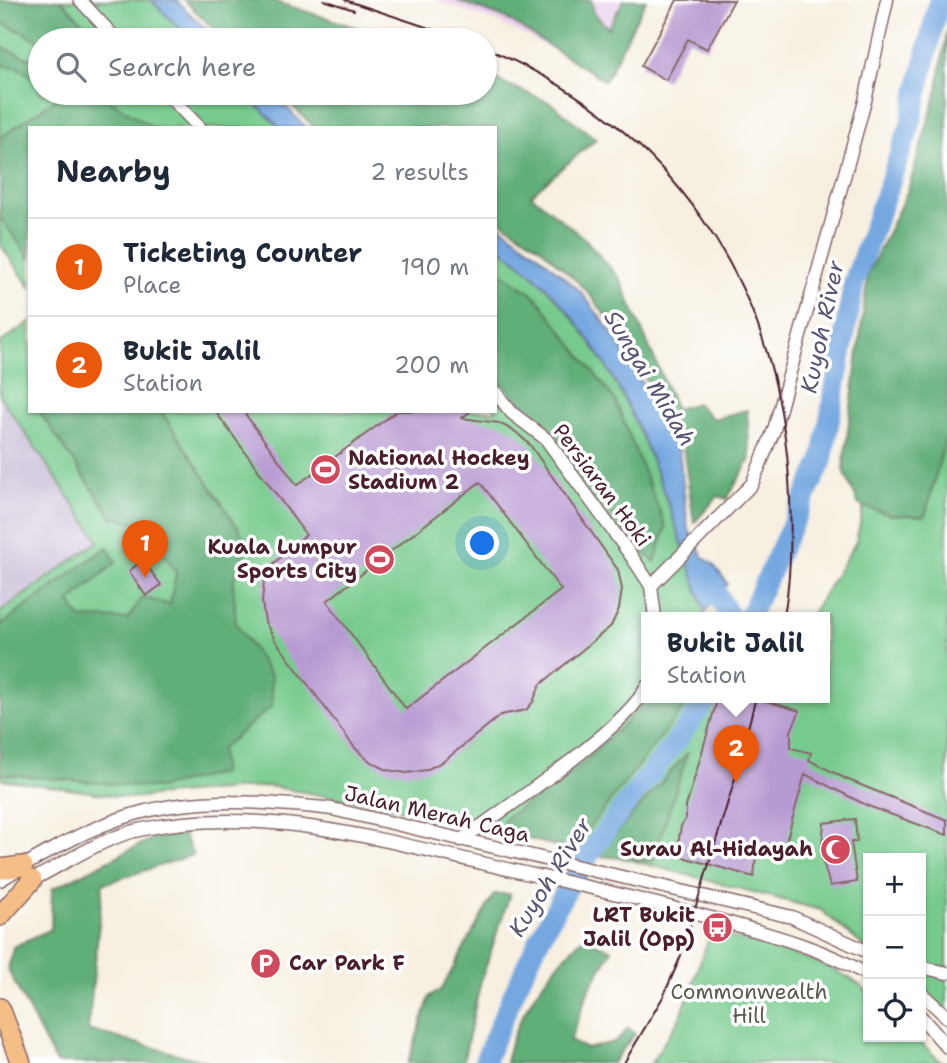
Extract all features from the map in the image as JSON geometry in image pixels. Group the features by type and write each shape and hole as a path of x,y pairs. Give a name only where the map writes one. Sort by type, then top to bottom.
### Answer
{"highway":[{"path":"0,869 28,873 0,916"},
{"path":"0,1008 21,1063"}],"street":[{"path":"80,0 106,28"},
{"path":"651,586 752,485 774,430 865,101 887,0"},
{"path":"178,105 198,126"},
{"name":"Persiaran Hoki","path":"497,394 513,413 546,439 651,586 654,612"},
{"path":"461,840 603,734 631,709 641,695"},
{"name":"Jalan Merah Caga","path":"28,873 94,829 136,813 260,801 332,809 792,917 863,951"},
{"name":"Jalan Merah Caga","path":"0,880 28,873 142,829 261,821 347,833 630,896 798,942 841,959 863,972"},
{"path":"926,968 947,973"},
{"path":"926,998 947,1017"},
{"path":"926,1023 947,1047"}],"shaded area":[{"path":"435,0 637,0 599,73 498,22"},
{"path":"0,396 99,541 0,612"}],"green space":[{"path":"0,0 61,0 88,28 28,28 28,35 0,22"},
{"path":"15,0 151,0 179,28 28,28 28,105 257,105 278,126 28,126 28,284 0,244 0,9"},
{"path":"184,0 270,0 358,28 213,28"},
{"path":"456,0 591,0 594,13 608,28 624,0 646,0 605,81 505,18"},
{"path":"947,31 947,433 925,516 891,515 859,505 843,469 868,274 908,190 937,91"},
{"path":"0,46 28,58 28,74 19,68 0,65"},
{"path":"497,80 551,103 596,139 531,195 585,239 620,279 676,409 696,403 713,419 747,410 750,459 727,499 718,496 694,523 682,439 615,328 586,290 540,247 497,218 497,126 313,126 291,105 497,105"},
{"path":"47,105 117,105 151,126 28,126 28,256 0,217 0,138"},
{"name":"Kuala Lumpur Sports City","path":"947,124 947,1016 926,998 926,853 863,853 863,946 821,910 512,829 269,786 130,798 0,779 0,612 99,541 0,396 0,343 28,323 28,413 497,413 497,246 538,279 574,318 604,362 651,459 705,612 641,612 641,703 830,703 830,612 813,612 856,542"},
{"path":"497,269 536,297 615,400 666,527 655,562 629,540 562,443 497,377"},
{"path":"40,413 162,413 248,543 233,582 236,623 271,676 272,706 221,749 222,773 158,788 0,774 0,626 107,547 116,562 70,602 80,618 128,619 142,597 170,605 176,573 147,526 112,517"},
{"path":"645,703 687,703 572,850 506,833 504,819 579,768"},
{"path":"688,752 653,861 596,856"},
{"path":"184,835 193,855 103,884 88,1030 211,1063 56,1063 8,970 13,947 51,929 52,889 153,838"},
{"path":"494,894 510,894 480,984 463,1063 408,1063 430,996 441,990"},
{"name":"Commonwealth Hill","path":"711,932 794,954 854,981 863,988 863,1042 920,1042 942,1063 651,1063 681,1016"},
{"path":"583,938 612,950 589,989 570,1041 587,1049 617,1041 628,1028 635,1034 612,1063 506,1063 510,1045 525,1011 546,979"}],"water":[{"path":"151,0 176,0 205,28 179,28"},
{"path":"257,105 284,105 305,126 278,126"},
{"path":"497,223 538,254 581,292 612,333 678,442 688,528 703,557 713,564 728,584 705,612 670,509 629,409 604,362 574,318 538,279 497,246"}],"building":[{"path":"677,0 734,0 707,49 688,39 666,80 641,66"},
{"path":"216,413 244,413 297,485 394,413 468,413 462,418 499,423 516,432 530,445 618,570 622,589 619,609 611,626 540,685 533,702 526,710 501,715 444,761 426,770 407,773 387,770 369,761 355,748 275,640 265,622 262,602 264,582 273,564 306,535","holes":["480,482 561,590 406,709 327,601"]},
{"path":"143,560 161,585 146,596 129,571"},
{"path":"716,703 773,703 800,711 791,731 791,748 811,753 809,760 846,779 947,820 947,835 868,806 805,774 783,853 762,847 756,857 754,877 683,857 677,851 681,826 686,818 686,807"},
{"name":"Surau Al-Hidayah","path":"855,819 857,842 851,842 857,882 830,886 821,855 824,823"}],"waterway":[{"name":"Kuyoh River","path":"751,612 822,461 854,282 910,126 939,0"},
{"name":"Sungai Midah","path":"705,573 727,612"},
{"name":"Kuyoh River","path":"484,1063 532,953 560,900 606,830 704,703"}],"tram line":[{"path":"324,0 354,10"},
{"path":"345,0 429,28"},
{"path":"497,54 550,80 608,120 659,166 702,218 736,276 762,339 780,407 791,514 790,565 785,612"},
{"path":"624,1063 663,997 680,958 734,782 754,703"}],"place":[{"name":"National Hockey Stadium 2","path":"325,470"},
{"name":"Kuala Lumpur Sports City","path":"380,559"},
{"name":"Ticketing Counter","path":"145,578"},
{"name":"Bukit Jalil","path":"736,783"},
{"name":"Surau Al-Hidayah","path":"836,849"},
{"name":"LRT Bukit Jalil (Opp)","path":"718,927"},
{"name":"Car Park F","path":"266,963"}]}
